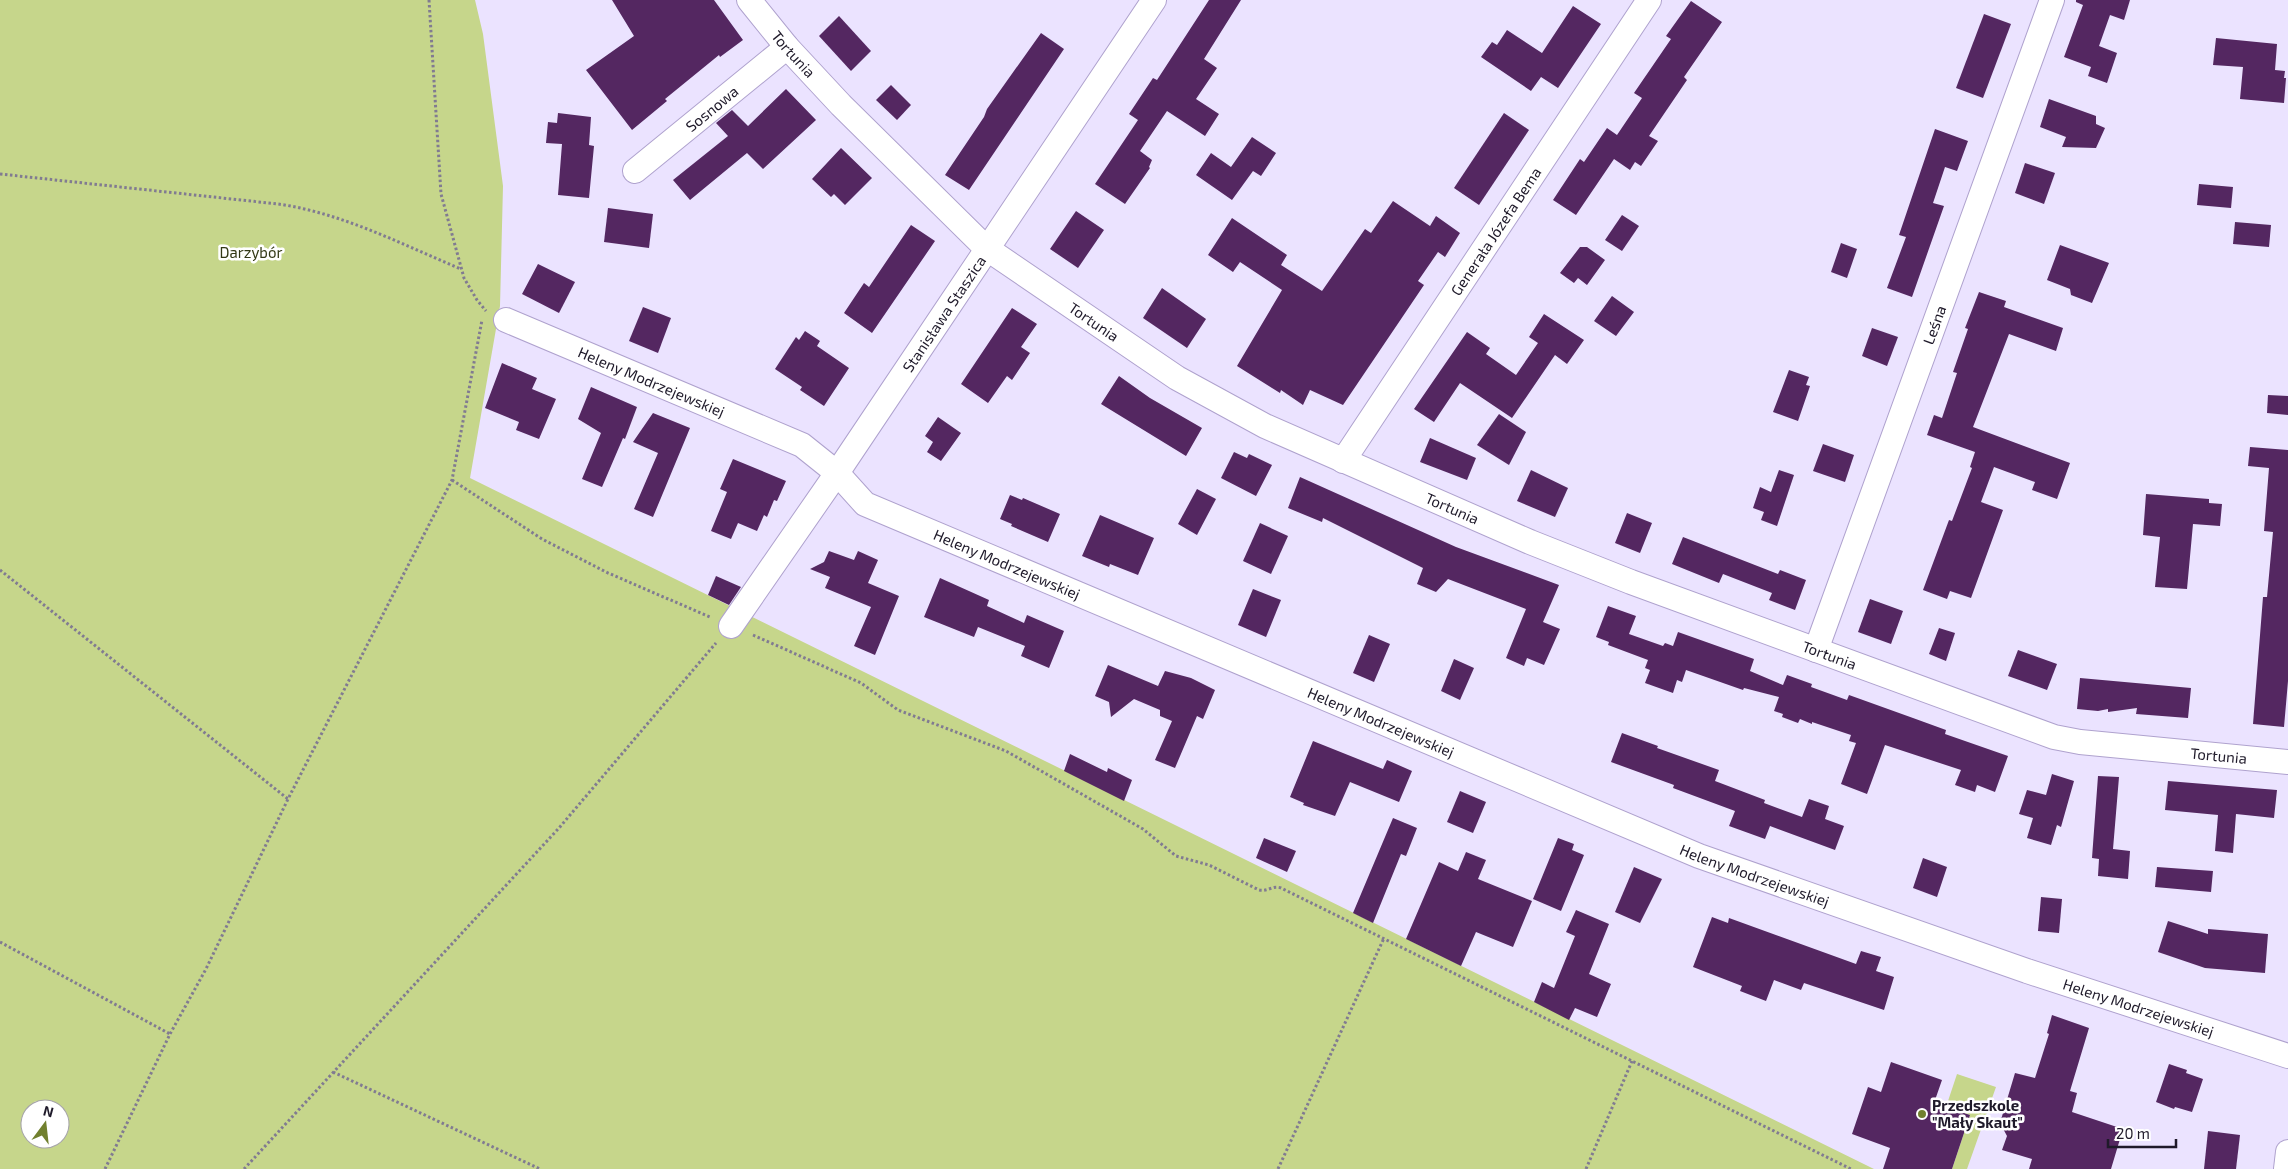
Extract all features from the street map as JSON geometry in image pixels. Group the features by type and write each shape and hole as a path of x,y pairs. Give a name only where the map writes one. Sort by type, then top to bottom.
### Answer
{"street":[{"name":"Tortunia","path":"749,0 787,47 841,105 986,248 1177,378 1265,426 1342,461 1622,578 2028,728 2068,740 2288,762"},
{"name":"Stanisława Staszica","path":"731,626 837,473 1154,0"},
{"name":"Leśna","path":"1816,650 2052,0"},
{"name":"Generała Józefa Bema","path":"1342,461 1639,4"},
{"name":"Sosnowa","path":"635,171 787,47"},
{"name":"Heleny Modrzejewskiej","path":"506,320 802,445 837,473 865,504 1699,856 2027,971 2288,1056"},
{"path":"2286,1169 2288,1152"}],"path":[{"path":"104,1169 170,1034 206,969 288,799 452,480 484,310 470,290 461,269 445,214 439,178 429,0"},
{"path":"0,174 240,199 310,209 356,225 461,269"},
{"path":"452,480 542,539 608,573 861,683 898,710 1006,752 1143,829 1176,856 1209,865 1259,890 1279,887 1851,1169"},
{"path":"0,570 288,799"},
{"path":"244,1169 559,828 731,626"},
{"path":"1278,1169 1384,938"},
{"path":"0,942 170,1034"},
{"path":"1586,1169 1632,1061"},
{"path":"333,1072 540,1169"}],"green space":[{"name":"Darzybór","path":"0,0 475,0 483,34 503,186 500,306 470,478 1874,1169 0,1169"},
{"path":"1957,1074 1996,1087 1967,1169 1952,1169 1970,1115 1946,1107"}],"building":[{"path":"612,0 714,0 743,40 720,57 719,55 665,99 667,101 632,130 586,70 634,36"},
{"path":"1209,0 1241,0 1204,59 1217,68 1196,99 1219,114 1205,136 1167,111 1140,151 1152,160 1150,168 1125,204 1095,184 1138,120 1129,114 1153,78 1157,80"},
{"path":"2076,0 2130,0 2124,20 2110,15 2099,46 2117,53 2107,83 2088,76 2091,67 2064,57 2083,5 2076,2"},
{"path":"1691,1 1722,22 1684,77 1687,80 1649,136 1658,141 1641,166 1635,162 1630,170 1614,159 1576,215 1553,200 1580,159 1584,162 1607,128 1617,135 1642,98 1634,93 1671,39 1666,36"},
{"path":"1573,6 1601,24 1558,88 1541,77 1531,91 1481,57 1492,42 1497,45 1507,30 1542,53"},
{"path":"1984,14 2011,24 1983,98 1956,88"},
{"path":"839,16 871,51 851,71 819,36"},
{"path":"1041,33 1064,49 969,190 945,175 984,117 987,109"},
{"path":"2216,38 2277,44 2275,70 2285,71 2284,103 2240,99 2243,67 2213,65"},
{"path":"891,85 911,105 897,120 876,100"},
{"path":"786,89 816,120 763,169 747,153 690,200 673,180 728,136 716,123 732,110 748,126"},
{"path":"2049,99 2096,116 2096,124 2105,128 2096,148 2062,147 2066,137 2040,127"},
{"path":"558,113 591,117 589,145 594,146 589,198 558,195 562,144 546,143 548,122 557,123"},
{"path":"1504,113 1529,130 1479,205 1454,188"},
{"path":"1935,129 1968,141 1957,171 1945,167 1933,203 1944,206 1912,297 1887,288 1906,237 1899,235"},
{"path":"1252,137 1276,153 1261,176 1253,171 1232,200 1196,175 1211,153 1231,167"},
{"path":"841,148 872,178 845,205 834,194 831,197 812,179"},
{"path":"2025,163 2055,173 2044,204 2015,193"},
{"path":"2199,184 2233,187 2231,208 2197,205"},
{"path":"1393,201 1430,226 1436,216 1460,233 1445,257 1438,252 1418,281 1424,285 1343,405 1310,390 1303,405 1281,390 1280,393 1237,366 1282,290 1240,262 1233,272 1208,255 1232,218 1287,255 1281,265 1322,291 1365,229 1371,233"},
{"path":"608,208 653,214 649,248 604,242"},
{"path":"1076,211 1104,230 1078,268 1050,249"},
{"path":"1622,215 1639,226 1622,251 1605,240"},
{"path":"2235,222 2271,225 2269,247 2233,244"},
{"path":"911,225 935,241 872,333 844,313 864,283 869,287"},
{"path":"1841,243 1857,249 1847,278 1831,272"},
{"path":"2060,245 2109,263 2092,303 2071,295 2070,289 2047,280"},
{"path":"1580,247 1587,247 1605,260 1587,285 1578,278 1574,283 1560,273"},
{"path":"538,264 575,282 559,313 522,294"},
{"path":"1162,288 1206,319 1187,348 1143,318"},
{"path":"1979,292 2006,301 2004,307 2063,328 2056,351 2009,334 1973,427 2070,463 2057,499 2032,490 2035,482 1994,467 1981,502 2003,510 1971,598 1950,591 1947,599 1923,590 1949,520 1952,521 1972,468 1970,467 1975,452 1927,435 1934,415 1942,418 1957,373 1953,372 1968,329 1965,328"},
{"path":"1612,296 1634,312 1616,336 1594,321"},
{"path":"643,307 671,318 658,353 629,341"},
{"path":"1012,308 1037,324 1021,347 1030,353 1012,380 1007,376 988,403 961,384"},
{"path":"1544,314 1584,340 1567,364 1555,355 1512,418 1460,383 1434,422 1414,409 1467,332 1490,348 1486,354 1516,375 1538,343 1529,337"},
{"path":"1872,328 1898,337 1887,366 1862,356"},
{"path":"805,331 820,341 817,346 849,368 824,406 800,390 802,387 775,369 796,337 799,340"},
{"path":"502,363 537,378 532,389 556,399 539,439 516,430 519,422 485,408"},
{"path":"1789,370 1809,377 1806,385 1810,386 1798,421 1773,412"},
{"path":"1119,376 1150,398 1202,428 1186,456 1101,404"},
{"path":"591,387 637,407 625,439 623,438 602,487 582,479 601,433 578,419"},
{"path":"2268,395 2288,396 2288,415 2267,413"},
{"path":"653,413 690,428 653,517 634,509 658,453 633,442"},
{"path":"1499,414 1526,432 1509,465 1477,445"},
{"path":"938,417 961,433 941,461 927,452 933,442 925,436"},
{"path":"1430,438 1476,458 1467,480 1420,462"},
{"path":"1823,444 1854,455 1845,482 1813,471"},
{"path":"2250,447 2288,450 2288,681 2284,727 2253,724 2263,597 2267,597 2273,532 2264,531 2269,468 2248,466"},
{"path":"1234,452 1247,458 1249,454 1272,465 1256,496 1221,478"},
{"path":"733,459 786,481 777,501 774,500 767,517 764,515 757,531 738,523 731,539 711,531 727,492 720,489"},
{"path":"1531,470 1568,488 1555,517 1517,501"},
{"path":"1779,470 1794,475 1777,526 1761,520 1764,512 1753,508 1760,487 1771,492"},
{"path":"1300,477 1456,547 1559,585 1543,622 1560,629 1544,665 1527,658 1524,666 1506,658 1526,609 1448,579 1436,592 1417,584 1423,568 1323,518 1322,522 1288,508"},
{"path":"1197,489 1216,499 1197,535 1178,524"},
{"path":"2146,494 2209,499 2209,503 2222,504 2220,526 2193,524 2187,589 2155,587 2160,537 2143,535"},
{"path":"1010,495 1022,500 1023,498 1060,514 1048,542 1011,526 1012,524 1000,519"},
{"path":"1627,513 1652,523 1640,553 1615,543"},
{"path":"1100,515 1154,538 1138,575 1110,564 1109,567 1082,556"},
{"path":"1260,523 1288,536 1271,574 1243,561"},
{"path":"1683,537 1778,574 1780,570 1806,580 1795,610 1769,600 1772,593 1723,574 1719,583 1672,564"},
{"path":"829,551 854,560 858,551 878,560 868,583 899,596 875,655 854,646 871,607 825,588 830,577 810,569 824,562"},
{"path":"716,576 741,587 729,605 708,595"},
{"path":"940,578 989,600 987,606 1024,623 1027,615 1064,631 1049,668 1021,656 1025,646 978,627 974,637 924,617"},
{"path":"1253,589 1281,600 1266,637 1238,625"},
{"path":"1870,599 1903,611 1891,644 1858,632"},
{"path":"1608,606 1636,616 1629,634 1663,646 1665,643 1673,646 1678,632 1754,659 1750,671 1783,685 1787,675 1812,684 1811,687 1847,700 1849,695 1946,730 1945,734 2008,756 1995,792 1977,785 1975,792 1955,785 1961,770 1885,745 1867,794 1841,784 1856,743 1849,741 1851,735 1812,722 1812,724 1800,719 1798,723 1782,717 1783,714 1774,711 1779,697 1744,688 1743,690 1686,670 1682,682 1677,680 1673,693 1645,683 1650,670 1645,668 1648,660 1608,645 1609,642 1596,637"},
{"path":"1939,628 1955,633 1946,661 1929,654"},
{"path":"1369,635 1390,644 1374,682 1353,673"},
{"path":"2018,650 2057,664 2047,690 2008,676"},
{"path":"1454,659 1474,668 1460,700 1441,691"},
{"path":"1108,665 1158,686 1165,671 1191,678 1215,690 1203,719 1197,716 1175,768 1155,760 1172,721 1160,716 1160,710 1134,699 1111,717 1109,702 1095,696"},
{"path":"2080,678 2191,688 2188,718 2136,714 2137,708 2108,712 2108,709 2098,711 2077,709"},
{"path":"1622,733 1658,746 1657,748 1719,770 1715,781 1765,800 1764,803 1802,817 1809,799 1829,806 1825,819 1844,826 1835,850 1770,826 1765,839 1729,826 1735,811 1673,788 1674,785 1611,762"},
{"path":"1313,741 1383,769 1387,760 1412,771 1399,802 1350,782 1335,816 1303,805 1304,803 1290,797"},
{"path":"1070,754 1107,772 1108,768 1132,780 1124,801 1064,771"},
{"path":"2052,774 2074,781 2061,827 2057,825 2051,845 2027,838 2033,818 2019,814 2027,790 2046,795"},
{"path":"2098,776 2119,777 2113,849 2130,851 2128,879 2098,876 2099,859 2092,858"},
{"path":"2168,781 2277,790 2274,818 2236,814 2233,853 2215,851 2218,815 2165,810"},
{"path":"1460,791 1486,802 1473,833 1447,822"},
{"path":"1393,818 1417,828 1406,856 1401,854 1373,923 1353,913"},
{"path":"1264,838 1296,851 1287,872 1256,858"},
{"path":"1558,838 1574,844 1572,850 1584,855 1561,911 1533,899"},
{"path":"1466,852 1486,860 1478,879 1532,901 1513,947 1476,932 1461,966 1406,939 1439,862 1458,871"},
{"path":"1923,858 1947,867 1937,897 1913,888"},
{"path":"1634,867 1662,879 1640,923 1615,912"},
{"path":"2157,867 2213,871 2211,892 2155,887"},
{"path":"2041,897 2062,899 2059,933 2038,931"},
{"path":"1576,910 1609,924 1589,974 1611,984 1597,1017 1575,1008 1569,1020 1534,1002 1542,982 1554,988 1575,936 1566,932"},
{"path":"1712,917 1728,923 1729,918 1856,964 1861,951 1881,957 1876,971 1894,977 1884,1010 1804,983 1801,990 1774,980 1766,1001 1740,991 1742,986 1693,967"},
{"path":"2168,921 2208,934 2208,929 2268,934 2265,973 2205,968 2158,952"},
{"path":"2052,1015 2089,1028 2070,1091 2077,1093 2072,1112 2123,1129 2111,1169 2029,1169 2032,1159 2002,1150 2007,1136 2000,1123 2015,1073 2035,1078 2049,1034 2047,1033"},
{"path":"1891,1062 1942,1080 1934,1103 1970,1115 1952,1169 1883,1169 1890,1148 1852,1134 1868,1087 1881,1092"},
{"path":"2169,1064 2187,1070 2186,1073 2203,1079 2192,1112 2175,1107 2174,1109 2156,1102"},
{"path":"2208,1131 2240,1135 2236,1169 2204,1169"}],"place":[{"name":"Przedszkole \"Mały Skaut\"","path":"1922,1114"}]}
